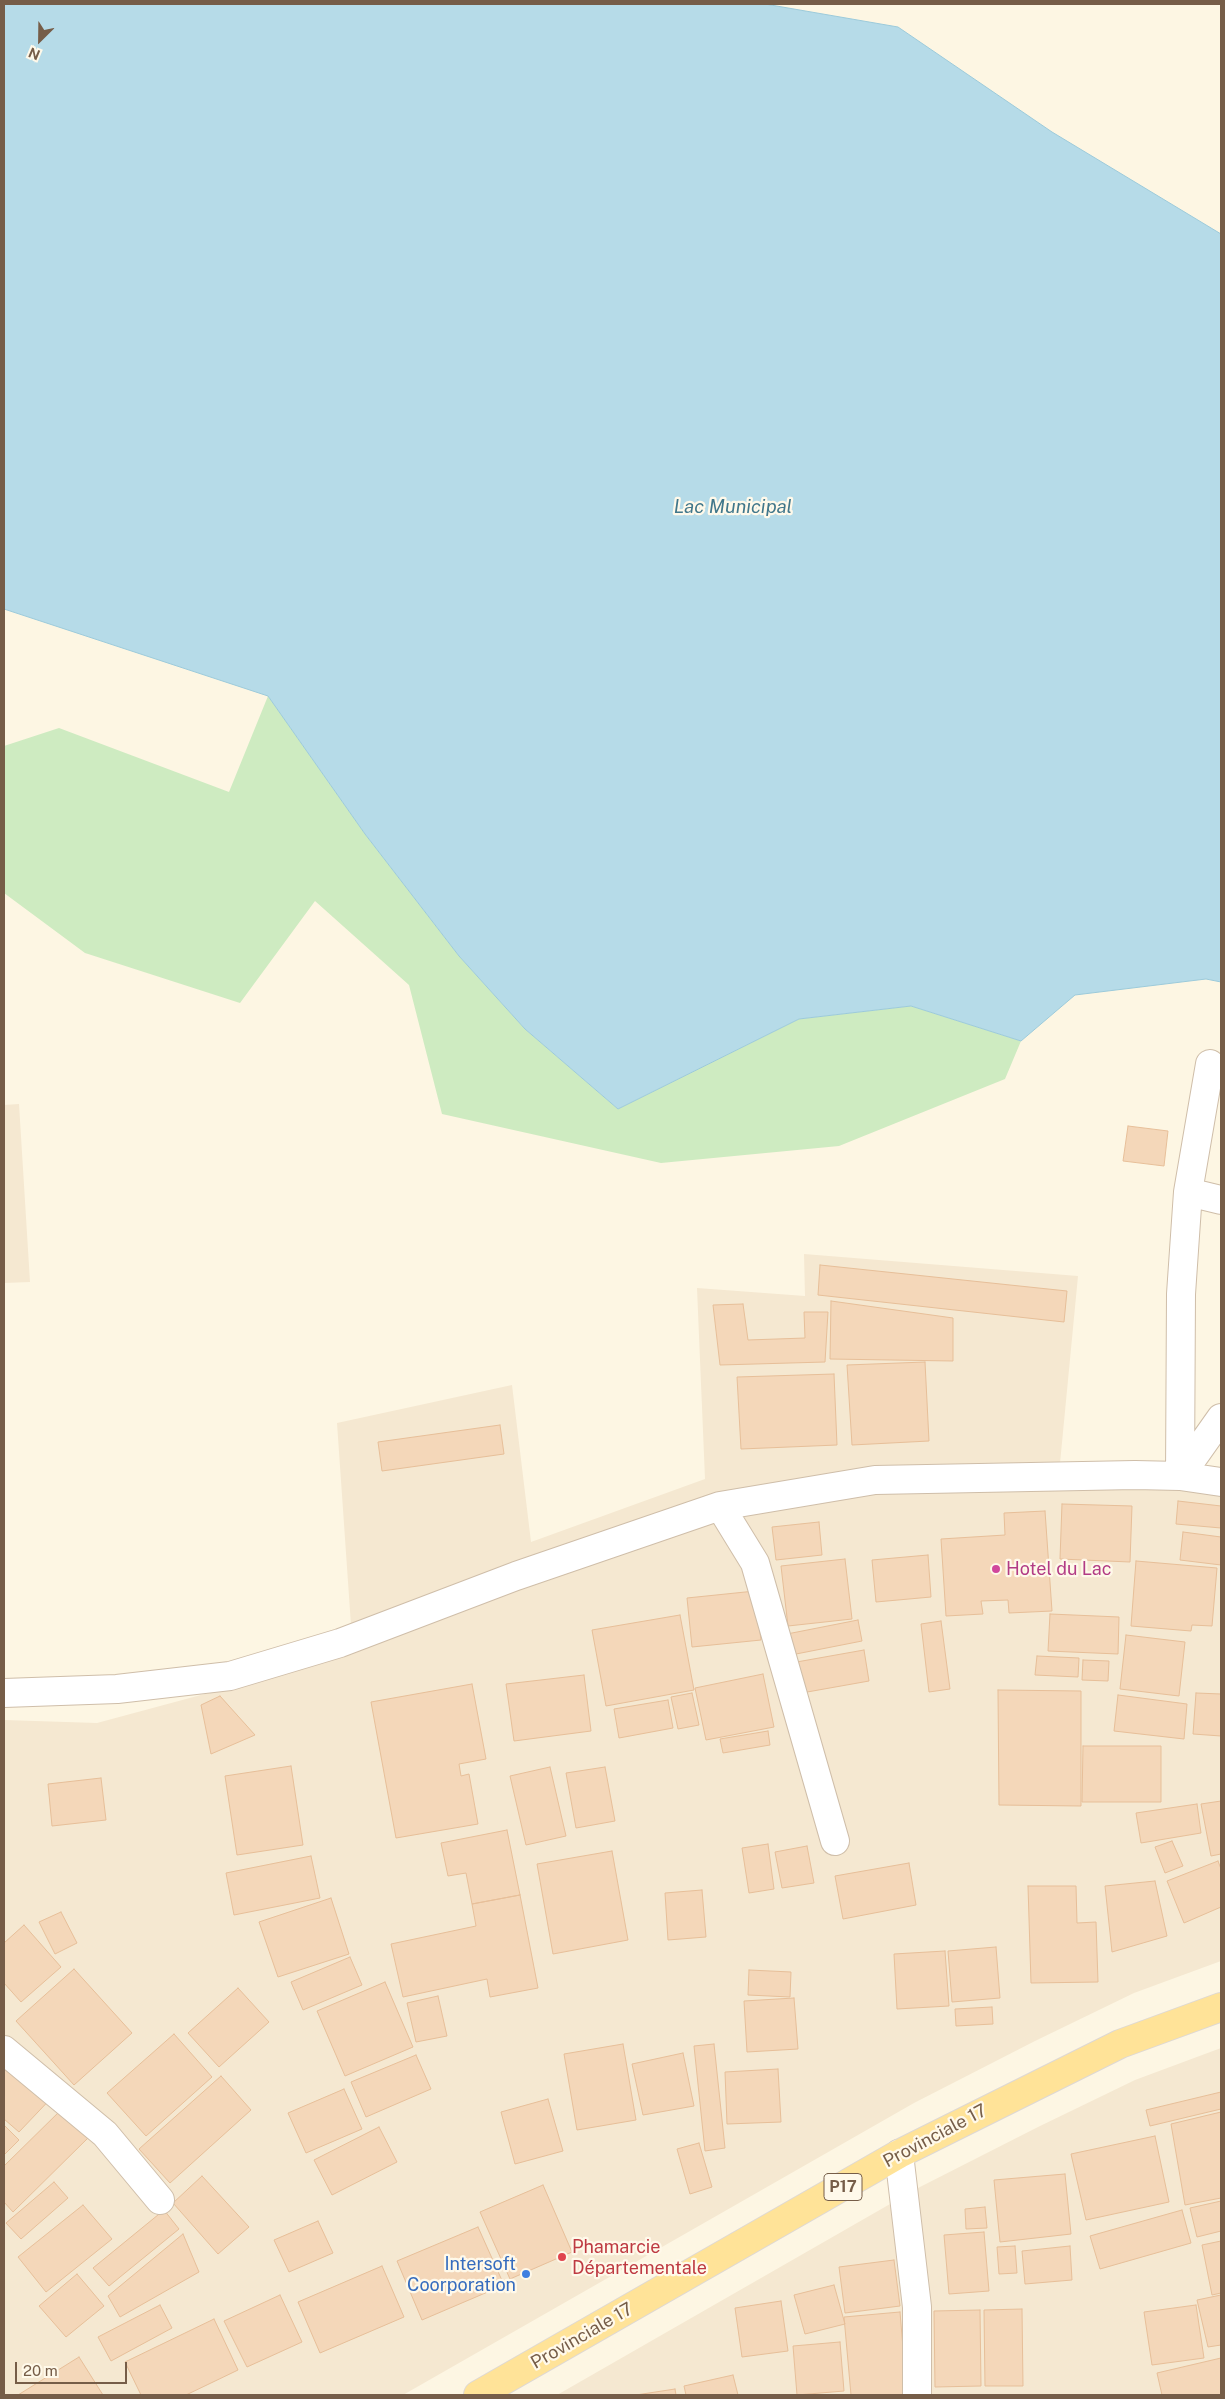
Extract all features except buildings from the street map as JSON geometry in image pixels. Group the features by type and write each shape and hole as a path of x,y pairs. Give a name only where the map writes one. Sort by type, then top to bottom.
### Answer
{"main road":[{"name":"Provinciale 17","path":"478,2395 899,2154 1120,2044 1221,2006"}],"street":[{"path":"1180,1476 1181,1294 1188,1192 1210,1064"},
{"path":"1188,1192 1221,1200"},
{"path":"1180,1476 1221,1418"},
{"path":"4,1693 117,1689 230,1676 340,1643 516,1576 720,1506 875,1480 1135,1475 1180,1476 1221,1482"},
{"path":"720,1506 755,1563 808,1742 834,1841"},
{"path":"4,2050 105,2134 160,2200"},
{"path":"899,2154 917,2307 917,2395"}],"shaded area":[{"path":"19,1104 30,1282 4,1283 4,1105"},
{"path":"804,1254 1078,1276 1058,1484 1145,1482 1221,1496 1221,1961 1134,1993 914,2103 403,2395 4,2395 4,1720 97,1723 353,1654 337,1423 512,1385 531,1542 705,1479 697,1288 805,1296"},
{"path":"1221,2048 1221,2395 557,2395 918,2188 1135,2080"}],"green space":[{"path":"268,696 365,834 459,956 525,1029 618,1109 799,1019 911,1006 1021,1041 1005,1079 839,1146 661,1163 442,1114 409,985 315,901 240,1003 85,953 4,893 4,746 59,728 229,792"}],"water":[{"name":"Lac Municipal","path":"4,4 765,4 898,27 1052,132 1221,234 1221,982 1206,979 1075,995 1021,1041 911,1006 799,1019 618,1109 525,1029 459,956 365,834 268,696 4,609"}],"place":[{"name":"Hotel du Lac","path":"996,1569"},
{"name":"Phamarcie Départementale","path":"562,2257"},
{"name":"Intersoft Coorporation","path":"526,2274"}]}
